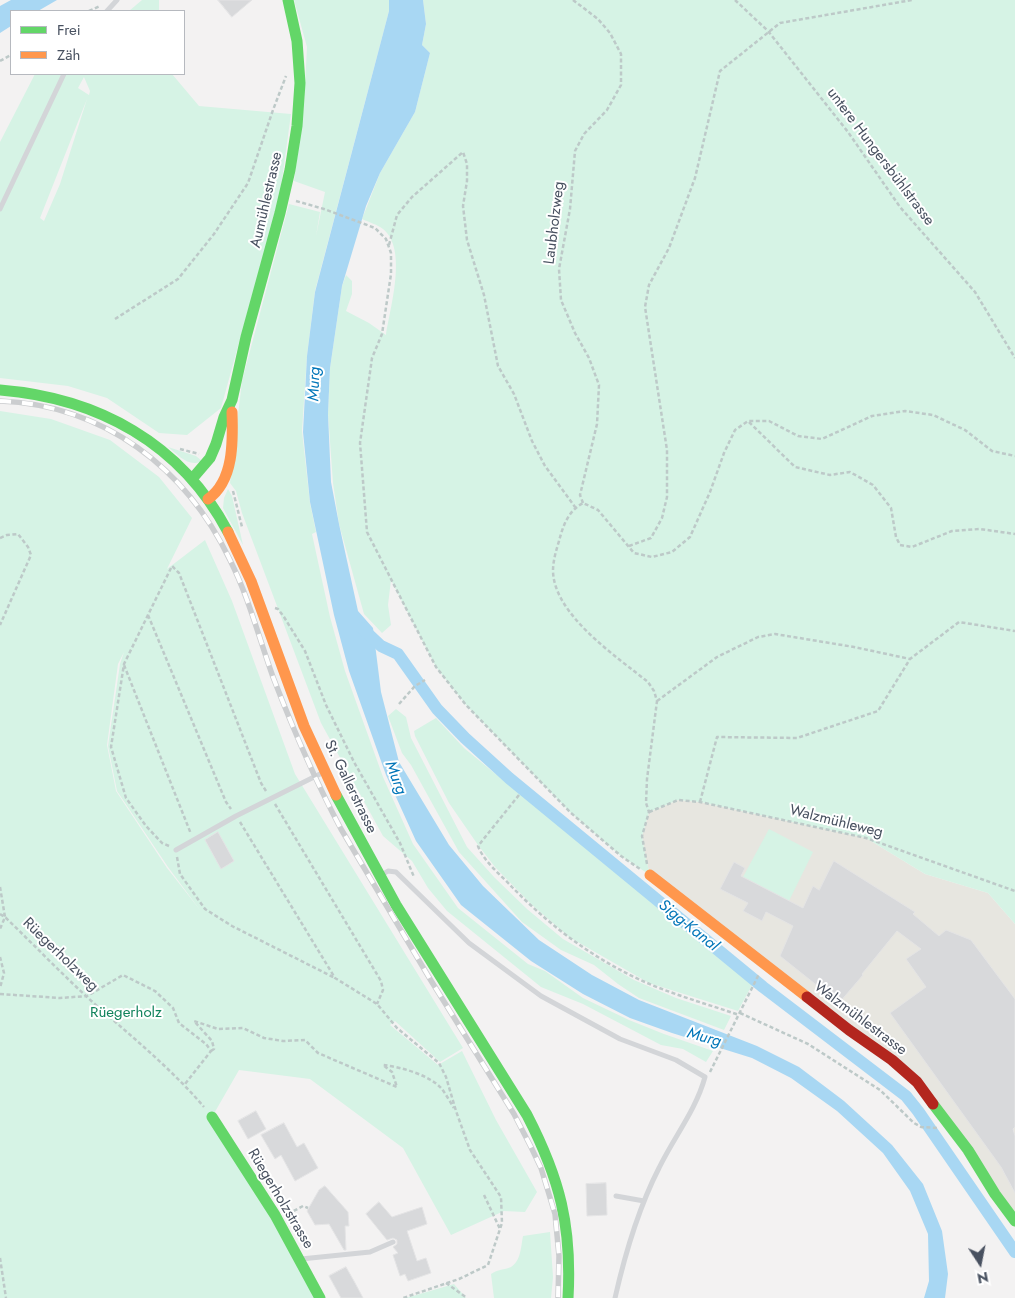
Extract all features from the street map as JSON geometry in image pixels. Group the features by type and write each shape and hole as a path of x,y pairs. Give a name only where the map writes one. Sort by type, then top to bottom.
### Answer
{"street":[{"name":"Aumühlestrasse","path":"192,479 208,463 214,453 225,414 231,403 247,334 285,198 295,144 299,95 299,45 294,18 288,0"},
{"name":"St. Gallerstrasse","path":"0,390 51,397 106,416 136,432 159,449 192,479 208,499 240,556 300,717 324,772 379,876 527,1115 545,1151 558,1184 566,1216 570,1254 568,1298"},
{"name":"Aumühlestrasse","path":"208,499 219,490 227,473 232,414 231,403"},
{"name":"Walzmühlestrasse","path":"650,875 818,1006 892,1060 917,1082 968,1150 995,1194 1015,1221"},
{"name":"Rüegerholzstrasse","path":"212,1116 278,1220 320,1298"}],"lane":[{"path":"109,10 117,0"},
{"path":"0,209 64,75"},
{"path":"176,850 236,816 324,772"},
{"path":"379,876 388,872 396,872 469,943 541,996 620,1039 676,1060 706,1077 701,1095 658,1168 644,1201 623,1262 616,1298"},
{"path":"616,1196 644,1201"},
{"path":"298,1259 370,1252 393,1242"}],"path":[{"name":"Laubholzweg","path":"573,0 598,19 610,33 621,54 621,85 607,110 584,134 575,151 570,210 559,269 561,300 600,385 597,424 580,495 582,503"},
{"name":"untere Hungersbühlstrasse","path":"735,0 768,32 848,132 900,207 975,292 1015,358"},
{"path":"629,546 651,538 662,518 667,497 667,450 646,307 650,285 669,248 695,178 720,71 780,23 912,0"},
{"path":"115,320 178,279 214,234 248,183 289,69"},
{"path":"388,246 397,215 412,197 462,152 467,164 467,181 463,206 467,240 484,295 498,366 514,394 532,441 546,466 575,507"},
{"path":"297,201 366,223 386,238 391,253 391,274 382,334 372,358 360,443 367,532 436,667 466,705 571,813 621,856 650,875"},
{"path":"650,875 642,836 649,812 646,803 646,779 657,701 654,691 648,682 582,627 568,610 558,591 553,573 555,556 569,514 575,507 582,503 598,510 634,554 652,557 672,552 690,537 735,430 748,421 769,422 798,436 822,439 872,416 905,411 932,415 965,430 992,451 1015,456"},
{"path":"748,421 795,467 830,475 850,472 873,485 891,508 896,537 900,545 912,547 952,531 980,530 1015,534"},
{"path":"0,538 18,534 28,547 31,555 0,625"},
{"path":"178,573 172,566 124,664 111,748 126,798 146,826 162,843 176,850 180,874 204,909 232,926 335,978 377,1004 397,1028 439,1063 446,1077 470,1150 501,1197 502,1223 488,1265 446,1283 402,1298"},
{"path":"262,611 272,608 278,609 305,651 326,705 350,754 400,843 419,895"},
{"path":"148,614 226,802 335,978"},
{"path":"700,802 717,737 797,738 878,711 910,659 959,622 1015,631"},
{"path":"657,701 717,657 758,637 775,634 854,647 910,659"},
{"path":"124,664 193,840"},
{"path":"399,704 415,686 424,680"},
{"path":"519,795 478,846 499,873 528,903 571,940 635,977 684,998 740,1014 808,1044 880,1090 914,1123 920,1126 936,1128"},
{"name":"Walzmühleweg","path":"649,812 678,800 700,802 866,838 1015,891"},
{"path":"0,887 5,917 0,929"},
{"name":"Rüegerholzweg","path":"0,914 87,996 185,1084 212,1116"},
{"path":"0,957 4,973 0,988"},
{"path":"0,994 60,998 87,996 123,975 155,991 173,1008 179,1023 206,1044 211,1051"},
{"path":"711,1069 759,975"},
{"path":"185,1084 214,1049 212,1041 194,1021 218,1029 244,1028 264,1038 283,1042 305,1040 318,1053 396,1087 392,1072 383,1065 401,1067 440,1087 456,1111"},
{"path":"484,1195 500,1229"},
{"path":"278,1220 303,1206 308,1208"},
{"path":"0,1258 6,1298"},
{"path":"446,1283 467,1298"}],"shaded area":[{"path":"678,800 700,802 866,838 925,874 988,893 1015,924 1015,1221 917,1082 650,875 642,836 649,812"}],"green space":[{"path":"142,0 159,0 159,10 130,10"},
{"path":"294,0 389,0 389,11 315,291 307,356 302,431 310,503 316,532 312,534 330,617 345,671 383,777 413,844 458,908 528,964 545,971 583,998 629,1020 713,1051 706,1062 683,1049 661,1045 583,1004 541,987 447,911 428,888 412,861 383,836 321,723 242,513 236,491 230,483 242,381 289,204 320,212 316,236 325,192 294,181 304,105 307,47"},
{"path":"423,0 1015,0 1015,924 988,893 925,874 866,838 700,802 678,800 649,812 642,836 650,875 621,856 571,813 466,705 436,667 391,580 388,605 391,625 382,633 364,614 339,524 333,483 328,414 330,368 342,286 346,275 352,281 352,294 346,311 369,323 386,335 395,279 395,250 390,238 383,229 362,219 380,173 415,112 430,53 422,45 426,24"},
{"path":"34,75 173,75 199,106 291,114 280,194 221,408 187,435 159,433 107,398 68,386 0,378 0,142","holes":["84,77 90,91 89,95 78,88","87,99 60,184 44,221 40,218"]},
{"name":"Rüegerholz","path":"0,411 51,419 110,440 159,477 192,518 167,569 205,540 232,601 295,774 463,1048 440,1062 395,1021 390,1025 438,1065 462,1051 496,1120 537,1192 525,1212 504,1211 451,1235 403,1148 310,1079 239,1070 212,1117 320,1298 0,1298","holes":["124,652 120,664 108,746 117,791 168,867 200,910 167,868 116,791 107,745 118,664"]},
{"path":"168,447 196,456 202,461 197,463 188,462"},
{"path":"228,489 232,496 243,545 223,508 224,498"},
{"path":"396,709 406,717 411,738 467,847 494,877 527,909 563,939 634,980 676,998 731,1016 724,1030 639,998 594,965 561,950 522,922 459,852 411,765 402,753 388,716"},
{"path":"436,718 464,748 752,985 738,1011 649,983 569,937 531,904 495,867 449,803 414,731"},
{"path":"769,829 813,852 789,901 743,877"},
{"path":"550,1232 553,1277 551,1298 494,1298 491,1274 511,1267 517,1261 523,1236"},
{"path":"454,1284 466,1298 406,1298"}],"water":[{"path":"11,0 57,0 40,10 10,10 10,27 0,33 0,6"},
{"name":"Murg","path":"389,0 423,0 426,24 422,45 430,53 415,112 380,173 366,206 342,286 330,368 328,414 331,482 339,524 358,611 373,628 381,692 399,762 449,845 483,886 539,940 592,975 639,1000 757,1046 799,1067 844,1101 892,1145 923,1184 942,1231 948,1274 945,1298 924,1298 929,1281 928,1234 910,1191 883,1153 837,1111 791,1078 752,1058 630,1018 583,994 531,961 461,905 416,841 386,775 349,671 334,615 310,502 303,432 307,356 315,292 389,11"}],"building":[{"path":"218,0 252,0 232,17"},
{"path":"218,832 234,861 221,869 205,840"},
{"path":"834,861 915,912 913,914 939,936 946,930 971,940 1015,999 1015,1127 1013,1129 1015,1136 1015,1193 1001,1167 890,1013 926,987 906,959 921,949 897,931 839,1003 780,956 793,926 766,912 762,921 743,911 748,903 720,889 734,862 745,868 741,876 803,908 813,886 819,890"},
{"path":"256,1111 266,1129 248,1139 238,1121"},
{"path":"284,1123 297,1147 304,1143 318,1168 295,1181 281,1155 275,1159 261,1135"},
{"path":"606,1183 607,1215 587,1216 586,1184"},
{"path":"325,1186 348,1212 349,1226 345,1226 346,1250 344,1250 329,1224 315,1225 307,1211 319,1190"},
{"path":"379,1202 392,1217 422,1207 427,1224 407,1231 417,1261 426,1258 431,1273 408,1281 405,1274 400,1276 393,1255 398,1253 393,1247 397,1244 397,1240 393,1238 387,1240 366,1214"},
{"path":"346,1267 363,1298 341,1298 329,1276"}],"waterway":[{"name":"Sigg-Kanal","path":"362,628 381,646 398,654 437,709 465,738 509,778 763,987 906,1096 1015,1252"}],"railway":[{"path":"0,401 38,405 74,415 107,429 138,448 165,470 190,497 212,527 237,574 273,677 331,811 430,979 514,1114 541,1168 555,1214 559,1256 558,1298"}],"traffic: fast":[{"path":"192,479 210,458 232,400 246,337 290,170 297,126 300,83 297,41 288,0"},
{"path":"0,390 36,395 70,403 103,415 133,431 161,450 186,473 209,501 228,532"},
{"path":"336,795 396,905 527,1115 538,1138 556,1182 565,1225 569,1272 568,1298"},
{"path":"933,1104 968,1150 995,1194 1015,1221"},
{"path":"212,1117 275,1215 320,1298"}],"traffic: slow":[{"path":"208,499 217,491 227,471 232,448 232,412"},
{"path":"228,532 251,581 304,726 336,795"},
{"path":"650,875 807,997"}],"traffic: jam":[{"path":"807,997 849,1030 892,1060 917,1082 933,1104"}]}
